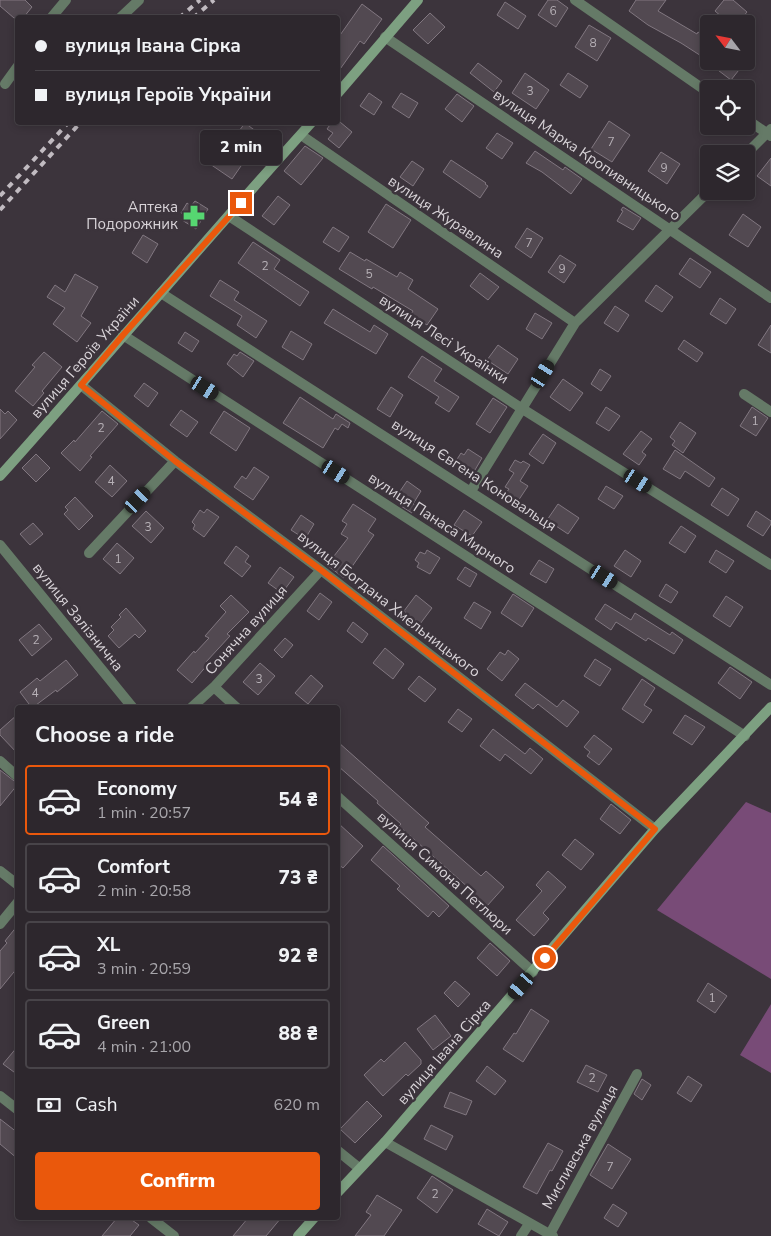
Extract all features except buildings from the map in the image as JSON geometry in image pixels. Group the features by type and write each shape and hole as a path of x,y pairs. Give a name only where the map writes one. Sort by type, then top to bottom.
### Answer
{"street":[{"path":"54,15 66,0"},
{"path":"123,15 139,0"},
{"path":"340,91 418,0"},
{"path":"575,0 700,87"},
{"name":"вулиця Марка Кропивницького","path":"385,37 771,298"},
{"path":"2,87 15,70"},
{"path":"2,87 15,80"},
{"path":"755,124 770,133 755,146"},
{"name":"вулиця Героїв України","path":"0,476 309,125"},
{"name":"вулиця Журавлина","path":"301,135 575,323"},
{"path":"471,490 575,323 700,200"},
{"name":"вулиця Лесі Українки","path":"229,216 522,408 771,565"},
{"name":"вулиця Євгена Коновальця","path":"161,293 471,490 771,685"},
{"name":"вулиця Панаса Мирного","path":"123,335 745,736"},
{"name":"вулиця Богдана Хмельницького","path":"81,385 175,461 321,570 655,829"},
{"path":"744,394 771,412"},
{"path":"90,552 175,461"},
{"name":"вулиця Залізнична","path":"0,545 131,705"},
{"name":"Сонячна вулиця","path":"194,705 214,687 321,570"},
{"path":"214,687 234,705"},
{"name":"вулиця Івана Сірка","path":"340,1190 385,1142 655,829 771,707"},
{"path":"0,761 15,774"},
{"name":"вулиця Симона Петлюри","path":"340,799 533,972"},
{"path":"0,871 15,883"},
{"path":"0,924 15,906"},
{"name":"Мисливська вулиця","path":"552,1235 637,1074"},
{"path":"0,1096 15,1108"},
{"path":"385,1142 552,1235"},
{"path":"340,1153 359,1168"},
{"path":"154,1220 174,1236"},
{"path":"298,1236 312,1220"},
{"name":"Мисливська вулиця","path":"520,1236 530,1224"}],"shaded area":[{"path":"746,802 771,813 771,979 657,910"},
{"path":"771,1004 771,1073 740,1055"}],"railway":[{"path":"182,15 200,0"},
{"path":"196,15 214,0"},
{"path":"0,196 66,125"},
{"path":"0,210 78,125"}],"place":[{"name":"Аптека Подорожник","path":"194,216"}],"route":[{"path":"241,203 81,385 175,461 321,570 655,829 545,958"}]}
